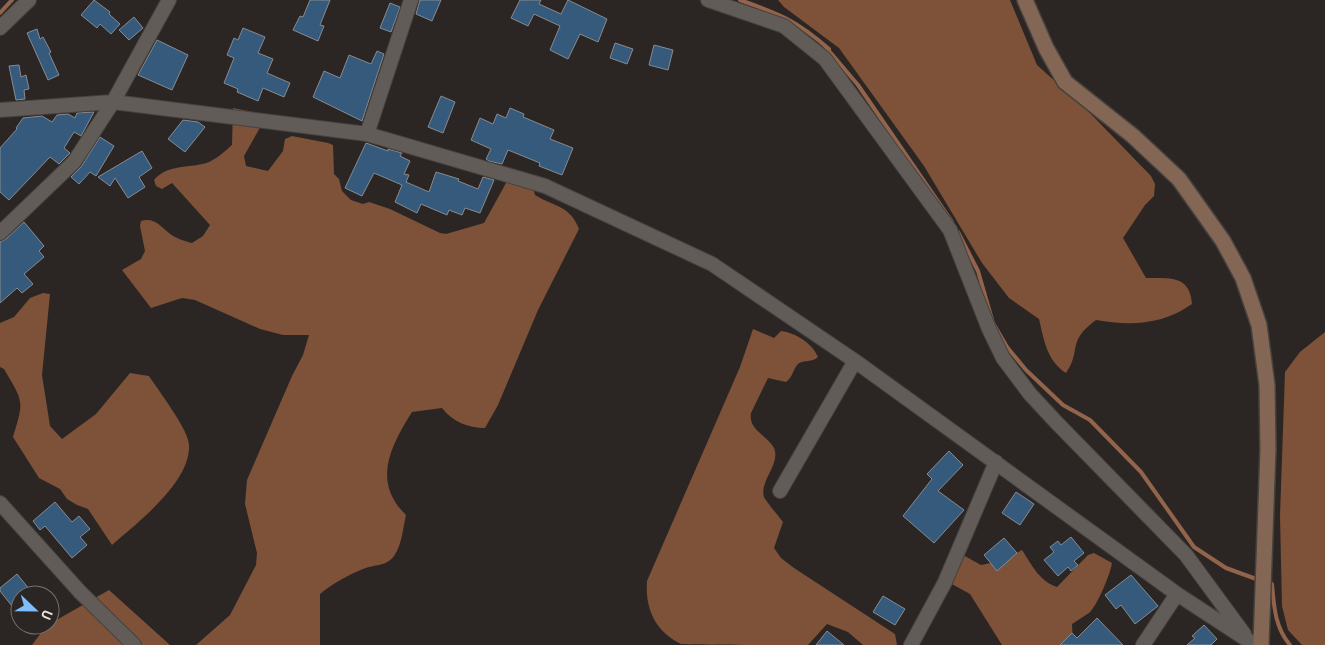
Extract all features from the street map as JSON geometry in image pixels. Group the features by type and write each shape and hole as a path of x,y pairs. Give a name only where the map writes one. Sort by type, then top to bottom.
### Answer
{"main road":[{"path":"1025,0 1046,48 1065,82 1133,136 1178,180 1223,241 1243,278 1259,325 1267,385 1268,449 1262,595 1257,643"}],"street":[{"path":"0,28 29,0"},
{"path":"0,232 74,162 113,102 169,0"},
{"path":"367,134 411,0"},
{"path":"708,0 784,26 825,59 950,230 989,329 1003,358 1030,394 1056,422 1186,555 1257,643"},
{"path":"0,110 113,102 367,134 545,186 712,264 855,361 1177,594 1257,643"},
{"path":"780,491 855,361"},
{"path":"911,645 941,590 996,462"},
{"path":"0,504 80,592 134,645"},
{"path":"1143,645 1177,594"}],"shaded area":[{"path":"778,0 1010,0 1037,65 1087,110 1151,176 1155,184 1154,196 1145,205 1123,238 1146,278 1171,279 1183,283 1190,295 1192,304 1169,316 1146,322 1121,323 1096,320 1081,334 1071,365 1066,373 1050,356 1039,319 1009,298 982,263 924,166 839,48 784,7"},
{"path":"233,108 259,113 262,124 244,156 246,166 268,171 283,151 285,139 292,136 328,143 333,145 334,174 339,179 342,191 351,200 363,204 369,202 390,209 440,233 446,234 484,223 511,174 523,172 533,187 535,195 566,211 571,215 579,229 538,310 498,405 485,428 461,423 442,408 412,412 391,451 388,464 387,477 390,490 396,503 406,515 399,547 391,560 380,565 367,567 352,574 320,594 320,645 196,645 230,615 256,565 257,553 245,504 247,480 303,355 309,335 283,335 260,329 195,300 182,298 151,308 122,270 141,259 145,251 140,226 141,221 153,221 174,236 192,243 203,236 210,225 172,183 162,189 156,186 154,180 166,171 209,162 232,145"},
{"path":"43,293 50,294 42,375 50,426 62,439 96,414 130,373 149,376 179,420 188,438 187,459 172,487 161,501 112,545 88,509 67,499 60,489 39,478 13,437 19,416 20,402 11,380 4,369 0,367 0,323 14,317 30,298"},
{"path":"753,329 774,338 781,331 792,334 808,343 818,357 798,364 786,382 768,378 751,413 752,424 774,448 775,460 763,491 765,499 783,522 774,548 781,558 794,568 895,634 897,645 863,645 848,632 827,624 808,645 681,644 664,633 650,610 647,581 740,367"},
{"path":"1325,332 1325,645 1302,645 1288,630 1282,606 1280,516 1285,372 1300,352"},
{"path":"1022,550 1041,577 1057,587 1088,555 1094,553 1112,563 1109,575 1096,604 1089,613 1072,624 1073,645 1002,645 970,594 950,583 963,555 981,565 1001,561"},
{"path":"109,590 170,645 32,645 39,635 60,635 60,618"}],"building":[{"path":"94,0 110,12 109,14 120,24 111,34 100,24 97,28 81,15"},
{"path":"310,0 330,0 320,25 324,26 318,41 293,30 300,16 303,17"},
{"path":"420,0 441,0 432,21 416,14"},
{"path":"520,0 541,0 539,4 561,14 568,0 607,19 598,42 580,34 568,59 550,50 560,26 534,14 528,26 511,18"},
{"path":"390,3 400,7 391,32 380,28"},
{"path":"134,17 143,28 129,40 119,30"},
{"path":"243,28 265,37 258,53 273,59 267,73 290,83 284,97 263,88 258,101 237,92 238,89 224,83 234,58 227,55 234,38 238,40"},
{"path":"37,29 40,39 43,37 51,52 49,53 59,75 48,80 27,33"},
{"path":"157,40 188,55 172,90 138,75"},
{"path":"615,43 633,49 627,64 610,58"},
{"path":"654,45 673,50 668,70 649,65"},
{"path":"377,51 384,54 362,121 313,97 324,71 340,78 349,55 371,64"},
{"path":"19,65 21,77 26,75 29,89 24,90 25,99 16,100 9,66"},
{"path":"441,96 455,102 443,133 428,127"},
{"path":"510,108 524,114 523,117 554,130 550,139 573,148 562,175 539,166 540,163 508,150 502,164 489,161 486,159 491,149 471,140 480,118 493,124 497,114 506,118"},
{"path":"94,112 81,136 74,132 64,148 70,153 59,164 50,157 9,200 0,192 0,148 17,129 23,118 42,116 52,122 57,115 68,114 75,118 77,113"},
{"path":"183,120 198,122 205,127 185,152 168,139"},
{"path":"100,137 114,146 96,176 90,172 79,184 71,177 81,167"},
{"path":"366,143 388,151 388,149 402,153 400,156 410,161 404,174 409,175 406,182 429,192 436,172 459,179 458,181 478,189 483,177 494,180 480,213 465,208 462,215 449,210 447,215 421,204 417,213 395,202 402,185 374,173 362,196 345,188"},
{"path":"142,151 152,168 139,177 145,187 128,198 115,178 110,186 98,177"},
{"path":"24,222 44,246 39,251 44,257 24,274 33,284 22,293 17,288 0,303 0,242 6,239"},
{"path":"949,451 963,465 938,491 964,510 934,543 903,516 932,479 927,474"},
{"path":"1016,492 1034,504 1020,525 1002,513"},
{"path":"55,502 72,522 79,516 90,529 80,537 87,545 72,558 45,526 40,530 33,521"},
{"path":"1071,537 1084,553 1074,561 1078,565 1071,571 1068,567 1058,576 1044,560 1054,552 1050,547 1058,541 1061,545"},
{"path":"1004,538 1017,553 997,571 984,555"},
{"path":"17,574 26,585 10,585 10,604 0,591 0,588"},
{"path":"1131,575 1158,606 1135,624 1121,605 1116,609 1105,595"},
{"path":"883,596 905,609 895,625 873,612"},
{"path":"1097,618 1123,645 1060,645 1072,633 1077,638"},
{"path":"1204,625 1217,639 1211,645 1187,645 1195,638 1192,636"},
{"path":"827,631 844,645 816,645"}],"waterway":[{"path":"0,13 12,0"},
{"path":"740,0 788,19 807,32 829,49 824,45 858,85 952,222"},
{"path":"958,232 978,271 993,323 1007,347 1026,370 1063,405 1090,420 1141,472 1194,547 1226,568 1259,580"},
{"path":"1266,582 1272,584 1278,624 1290,645"}]}
